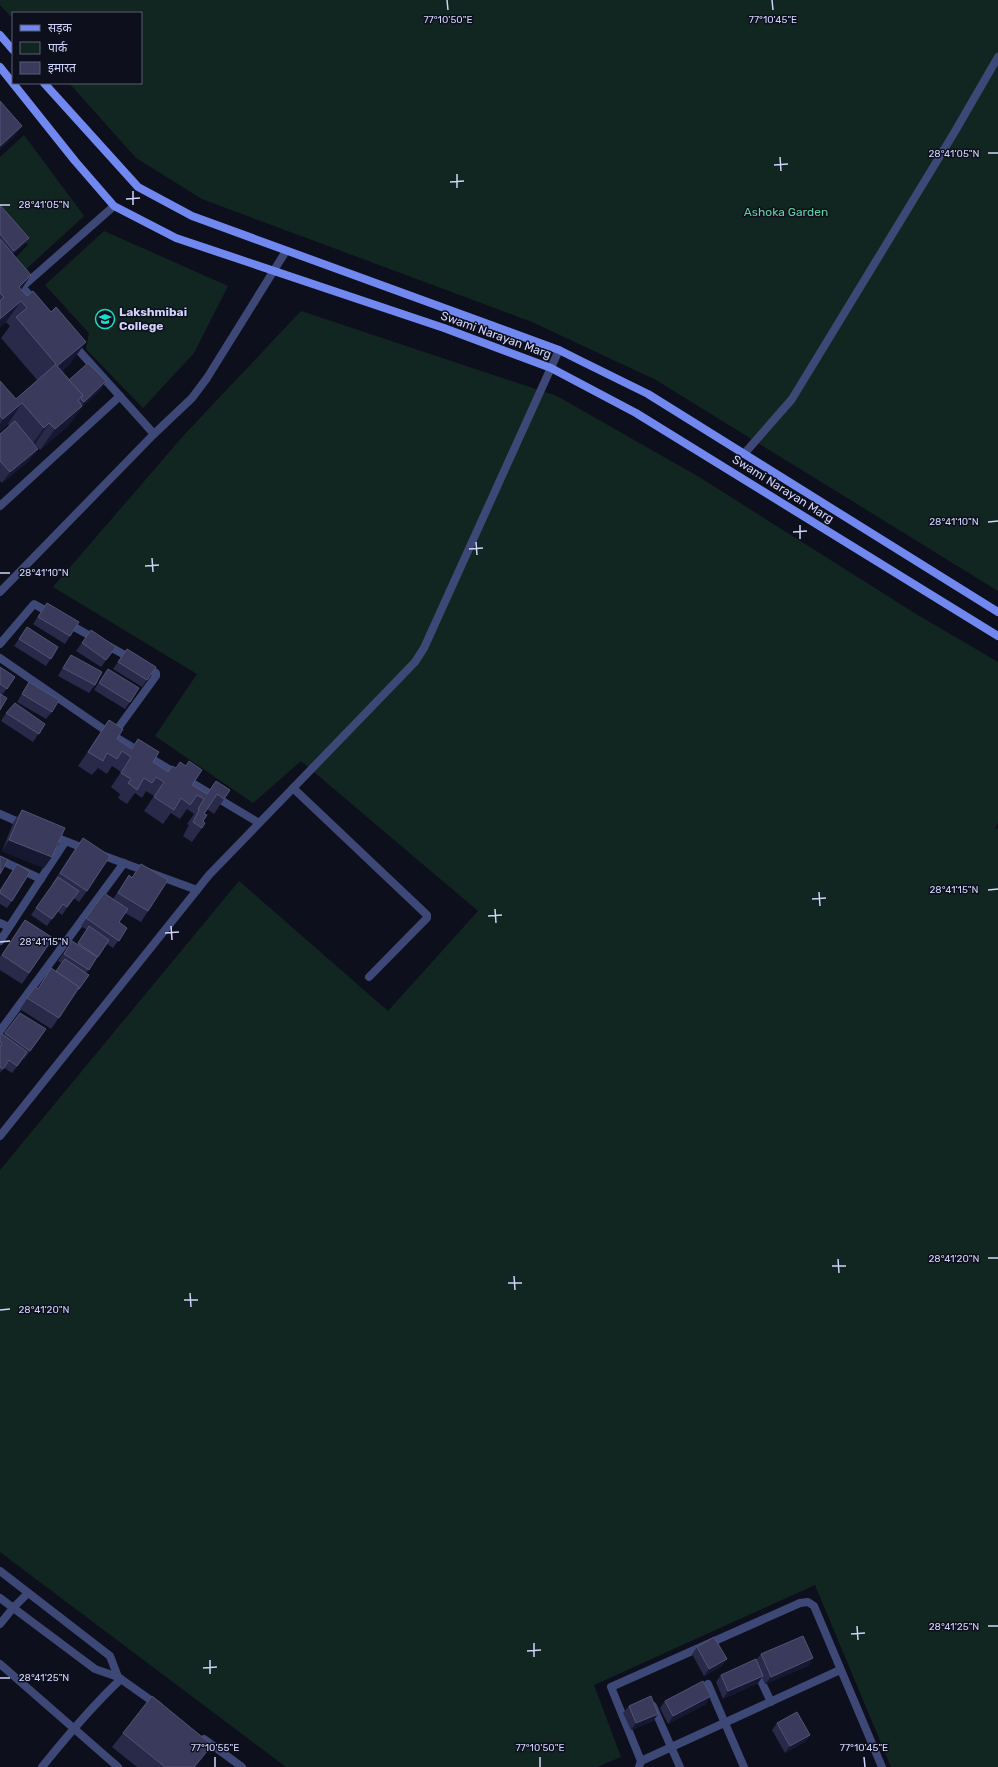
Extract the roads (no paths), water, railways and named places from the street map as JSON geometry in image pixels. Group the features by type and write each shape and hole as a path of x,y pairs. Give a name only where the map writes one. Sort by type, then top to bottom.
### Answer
{"main road":[{"path":"0,35 12,49"},
{"name":"Swami Narayan Marg","path":"0,67 12,82"},
{"name":"Swami Narayan Marg","path":"14,84 75,161 114,206 176,238 444,328 551,368 636,412 998,636"},
{"name":"Swami Narayan Marg","path":"45,84 138,187 192,216 559,350 648,394 998,612"}],"street":[{"path":"744,454 792,399 954,133 998,57"},
{"path":"43,310 20,285 114,206"},
{"path":"0,592 154,434 192,398 207,378 286,251"},
{"path":"68,338 154,434"},
{"path":"0,1136 209,875 415,662 424,648 559,350"},
{"path":"0,506 120,396"},
{"path":"0,644 34,604 156,673 156,676 112,735"},
{"path":"0,658 112,735 259,823"},
{"path":"293,788 428,914 427,918 369,977"},
{"path":"0,814 29,826"},
{"path":"44,833 197,890"},
{"path":"0,941 66,842"},
{"path":"0,860 41,879"},
{"path":"0,1031 124,863"},
{"path":"0,923 9,927"},
{"path":"0,1571 110,1656 120,1678"},
{"path":"0,1624 28,1593"},
{"path":"0,1598 96,1669 120,1678 166,1712"},
{"path":"840,1670 672,1747 640,1764 611,1687 800,1603 808,1602 814,1606 882,1767"},
{"path":"0,1664 118,1767"},
{"path":"755,1668 771,1702"},
{"path":"42,1767 73,1729 120,1678"},
{"path":"708,1684 726,1722 744,1767"},
{"path":"653,1706 680,1767"},
{"path":"197,1735 242,1767"}],"place":[{"name":"Lakshmibai College","path":"105,319"}],"park label":[{"name":"Ashoka Garden","path":"786,212"}]}
